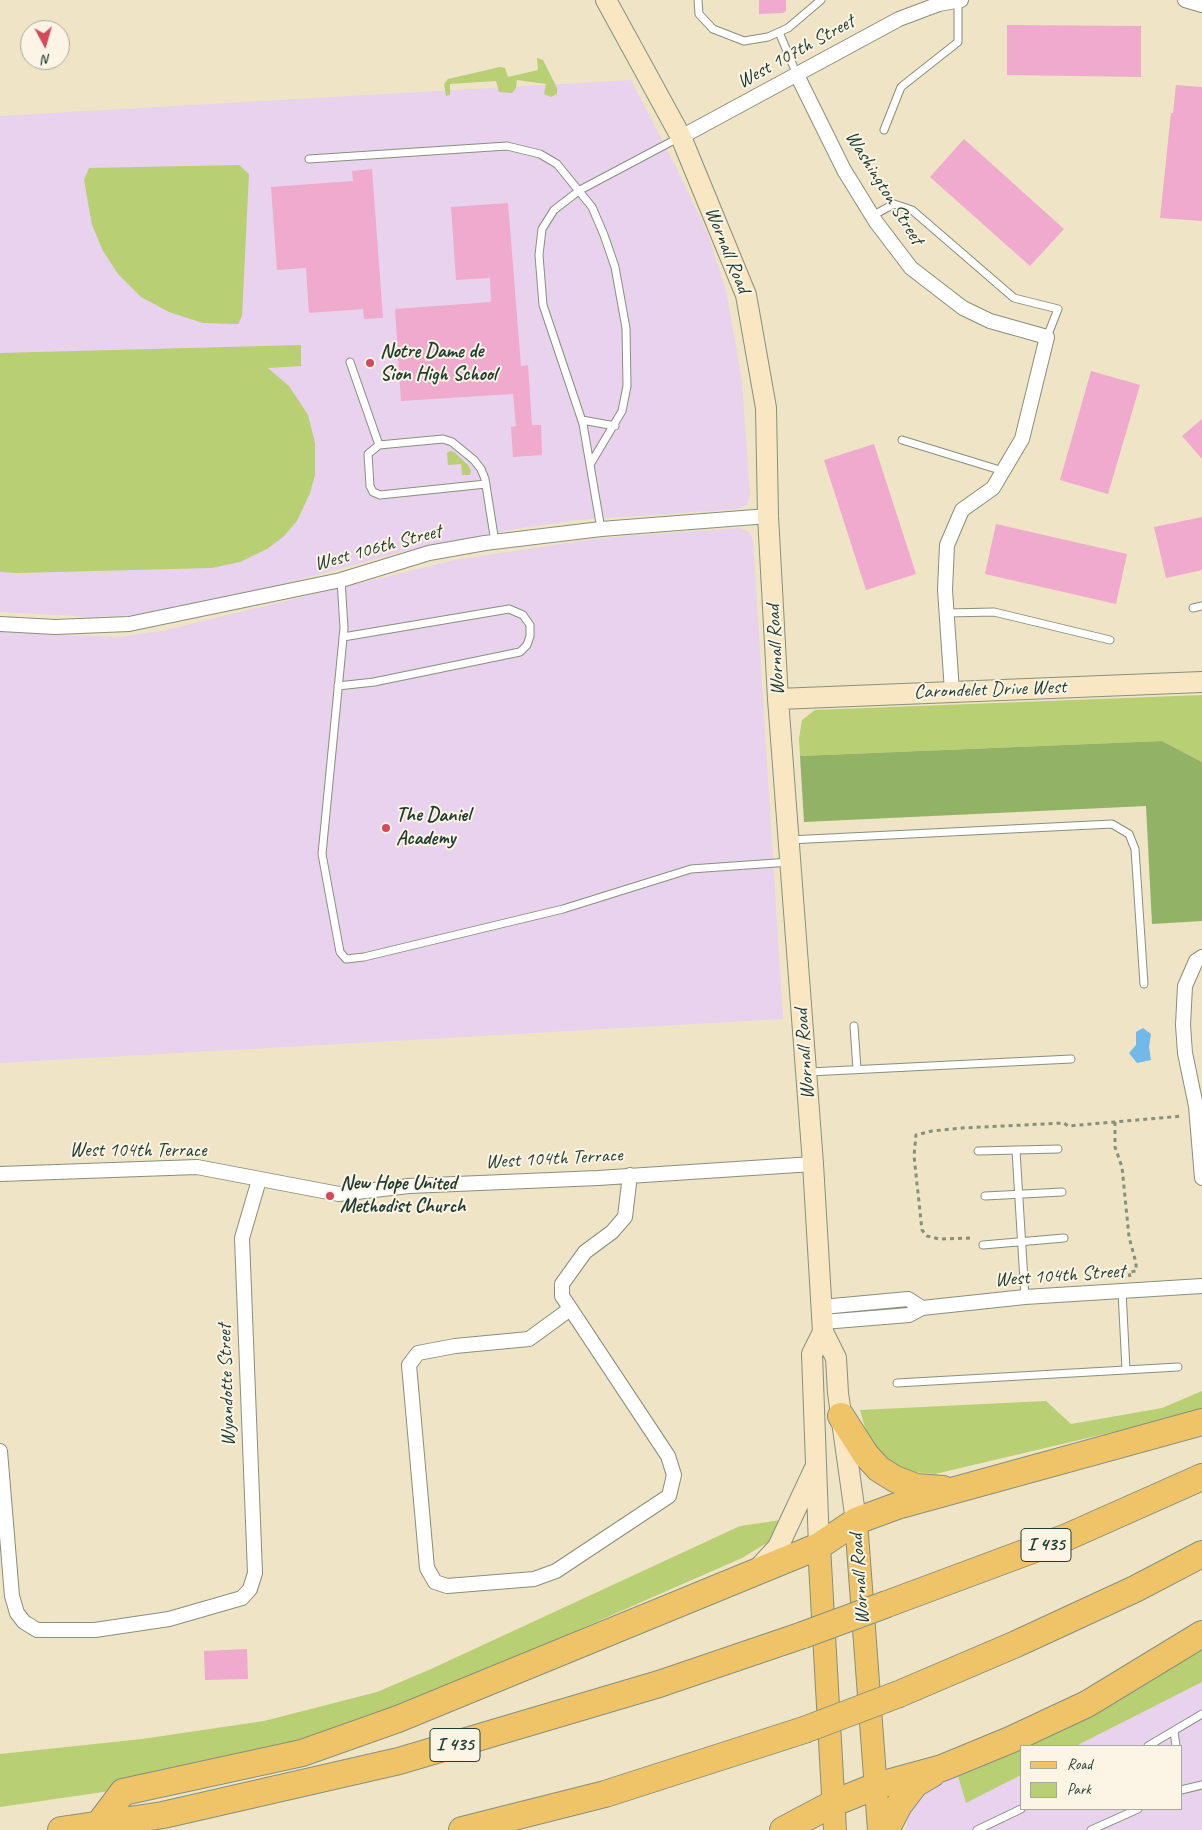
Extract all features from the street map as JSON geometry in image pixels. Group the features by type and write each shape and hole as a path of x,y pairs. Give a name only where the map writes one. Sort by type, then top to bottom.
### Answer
{"highway":[{"path":"841,1416 878,1469 895,1479 916,1487 954,1490"},
{"path":"100,1824 123,1792 311,1750 398,1720 819,1546 856,1521 897,1506 1031,1471 1202,1422"},
{"name":"I 435","path":"61,1830 163,1815 399,1760 650,1687 803,1635 1067,1537 1202,1477"},
{"path":"462,1830 614,1791 804,1730 898,1694 1016,1644 1135,1589 1202,1554"},
{"path":"782,1830 834,1803 876,1786 942,1768 1010,1740 1087,1704 1202,1634"},
{"path":"886,1830 914,1784 942,1768"}],"main road":[{"name":"Wornall Road","path":"606,0 681,137 746,296 766,408 768,516 778,699 813,1164 822,1320 836,1358 841,1416 856,1521 879,1830"},
{"name":"Carondelet Drive West","path":"778,699 1202,682"},
{"name":"Wornall Road","path":"822,1320 812,1354 815,1468 835,1830"},
{"path":"753,1574 778,1547 815,1468"},
{"path":"834,1803 851,1830"}],"street":[{"name":"West 107th Street","path":"681,137 899,19 939,4 959,0"},
{"path":"1186,0 1202,5"},
{"name":"Washington Street","path":"797,75 844,170 872,216 911,268 963,308 990,321 1047,337"},
{"path":"952,691 947,612 947,545 962,510 994,488 1022,439 1047,337"},
{"name":"West 106th Street","path":"0,624 55,627 128,624 341,580 429,553 495,542 601,529 768,516"},
{"path":"1202,957 1196,961 1185,986 1183,1025 1185,1053 1196,1106 1202,1178"},
{"name":"West 104th Terrace","path":"0,1174 197,1167 339,1194 409,1186 630,1176 813,1164"},
{"path":"570,1309 529,1339 455,1346 418,1353 409,1365 427,1568 435,1582 447,1586 534,1580 556,1571 669,1496 674,1475 668,1456 562,1296 562,1284 585,1252 612,1232 625,1217 630,1176"},
{"name":"Wyandotte Street","path":"0,1451 12,1596 17,1613 24,1622 37,1630 95,1630 169,1619 242,1598 250,1590 255,1574 242,1238 259,1180"},
{"name":"West 104th Street","path":"822,1320 908,1299 922,1308 1025,1297 1202,1286"}],"lane":[{"path":"698,0 699,14 713,29 744,40 768,37 788,28 821,0"},
{"path":"884,130 901,87 958,42 959,0"},
{"path":"779,32 797,75"},
{"path":"601,529 582,420 544,305 538,255 542,229 554,210 580,190 681,137"},
{"path":"309,159 507,146 540,154 557,164 592,207 604,235 615,267 626,328 627,386 622,411 615,426 591,463"},
{"path":"872,216 894,204 912,210 1014,298 1058,308 1047,337"},
{"path":"350,362 379,445"},
{"path":"582,420 615,426"},
{"path":"486,484 380,494 374,492 370,486 368,454 379,445 443,439 452,442 474,460 481,469 486,484 495,542"},
{"path":"902,440 1003,471"},
{"path":"341,580 343,638 322,854 340,952 346,959 364,957 563,909 691,869 790,862"},
{"path":"1193,608 1202,606"},
{"path":"338,686 374,682 520,652 527,645 530,636 530,625 523,615 509,609 343,638"},
{"path":"947,612 994,612 1110,640"},
{"path":"789,840 1112,824 1129,834 1135,849 1144,984"},
{"path":"854,1026 857,1069"},
{"path":"806,1072 1070,1059"},
{"path":"978,1152 1058,1149"},
{"path":"1016,1150 1025,1297"},
{"path":"985,1196 1062,1192"},
{"path":"983,1245 1022,1240 1064,1238"},
{"path":"1126,1291 1126,1370"},
{"path":"897,1383 1178,1367"},
{"path":"1150,1745 1202,1714"},
{"path":"1174,1731 1176,1745"},
{"path":"1182,1790 1202,1785"},
{"path":"977,1830 1020,1809"},
{"path":"1091,1830 1136,1810"}],"path":[{"path":"1115,1122 1115,1147 1122,1168 1129,1237 1136,1263 1136,1271 1130,1272 1126,1291"}],"shaded area":[{"name":"Notre Dame de Sion High School","path":"631,80 680,175 708,235 726,290 742,382 750,495 747,505 739,509 578,520 515,529 401,552 273,587 134,615 92,617 0,612 0,116"},
{"name":"The Daniel Academy","path":"739,528 749,532 753,540 783,1019 0,1063 0,632 118,637 162,631 455,560 601,538"},
{"path":"1202,1682 1202,1830 906,1830 908,1814 916,1798 931,1786 957,1773 966,1802 1020,1775 1020,1810 1182,1810 1182,1745 1078,1745"}],"green space":[{"path":"537,58 543,60 557,88 557,94 551,97 544,94 546,84 517,80 516,88 512,93 499,92 496,81 450,84 450,95 446,96 444,84 448,79 500,67 505,68 508,77 538,70"},
{"path":"239,165 249,174 242,316 238,324 203,323 169,312 141,297 118,274 103,251 92,225 84,180 89,168"},
{"path":"301,345 301,366 268,368 289,386 308,415 315,443 315,475 310,493 297,521 283,537 267,549 240,562 211,568 0,572 0,353"},
{"path":"450,451 454,452 468,465 471,471 470,475 462,475 461,464 448,465 447,453"},
{"path":"1202,695 1202,762 1162,741 800,756 799,739 802,720 815,710"},
{"path":"1162,741 1202,762 1202,921 1152,924 1146,806 804,822 800,756"},
{"path":"1202,1391 1202,1411 935,1474 904,1471 884,1458 866,1431 860,1410 1046,1401 1071,1424 1162,1408"},
{"path":"781,1520 770,1541 742,1558 400,1708 249,1757 117,1790 0,1807 0,1754 142,1739 264,1721 377,1692 431,1669 740,1526"},
{"path":"1202,1647 1202,1682 1078,1745 1026,1745"},
{"path":"1020,1747 1020,1776 966,1803 957,1773"}],"water":[{"path":"1143,1028 1151,1034 1149,1047 1151,1060 1137,1063 1129,1053 1136,1045 1136,1032"}],"building":[{"path":"759,0 786,0 786,11 783,13 759,14"},
{"path":"1007,25 1141,26 1141,77 1007,75"},
{"path":"1176,85 1202,87 1202,221 1160,218 1171,113 1173,113"},
{"path":"964,139 1064,229 1030,266 930,177"},
{"path":"372,169 383,318 364,319 363,309 309,313 306,268 277,270 271,187 353,181 352,171"},
{"path":"508,203 521,366 528,365 532,425 541,425 542,455 513,457 511,427 516,426 513,394 401,401 395,309 491,302 490,278 456,280 451,207"},
{"path":"1091,371 1140,385 1108,494 1060,480"},
{"path":"1202,419 1202,459 1182,436"},
{"path":"874,444 916,574 866,590 824,460"},
{"path":"1202,517 1202,570 1166,578 1154,527"},
{"path":"996,524 1127,554 1116,604 985,574"},
{"path":"247,1649 248,1679 205,1680 204,1651"}],"place":[{"name":"Notre Dame de Sion High School","path":"370,363"},
{"name":"The Daniel Academy","path":"386,828"},
{"name":"New Hope United Methodist Church","path":"330,1196"}]}
